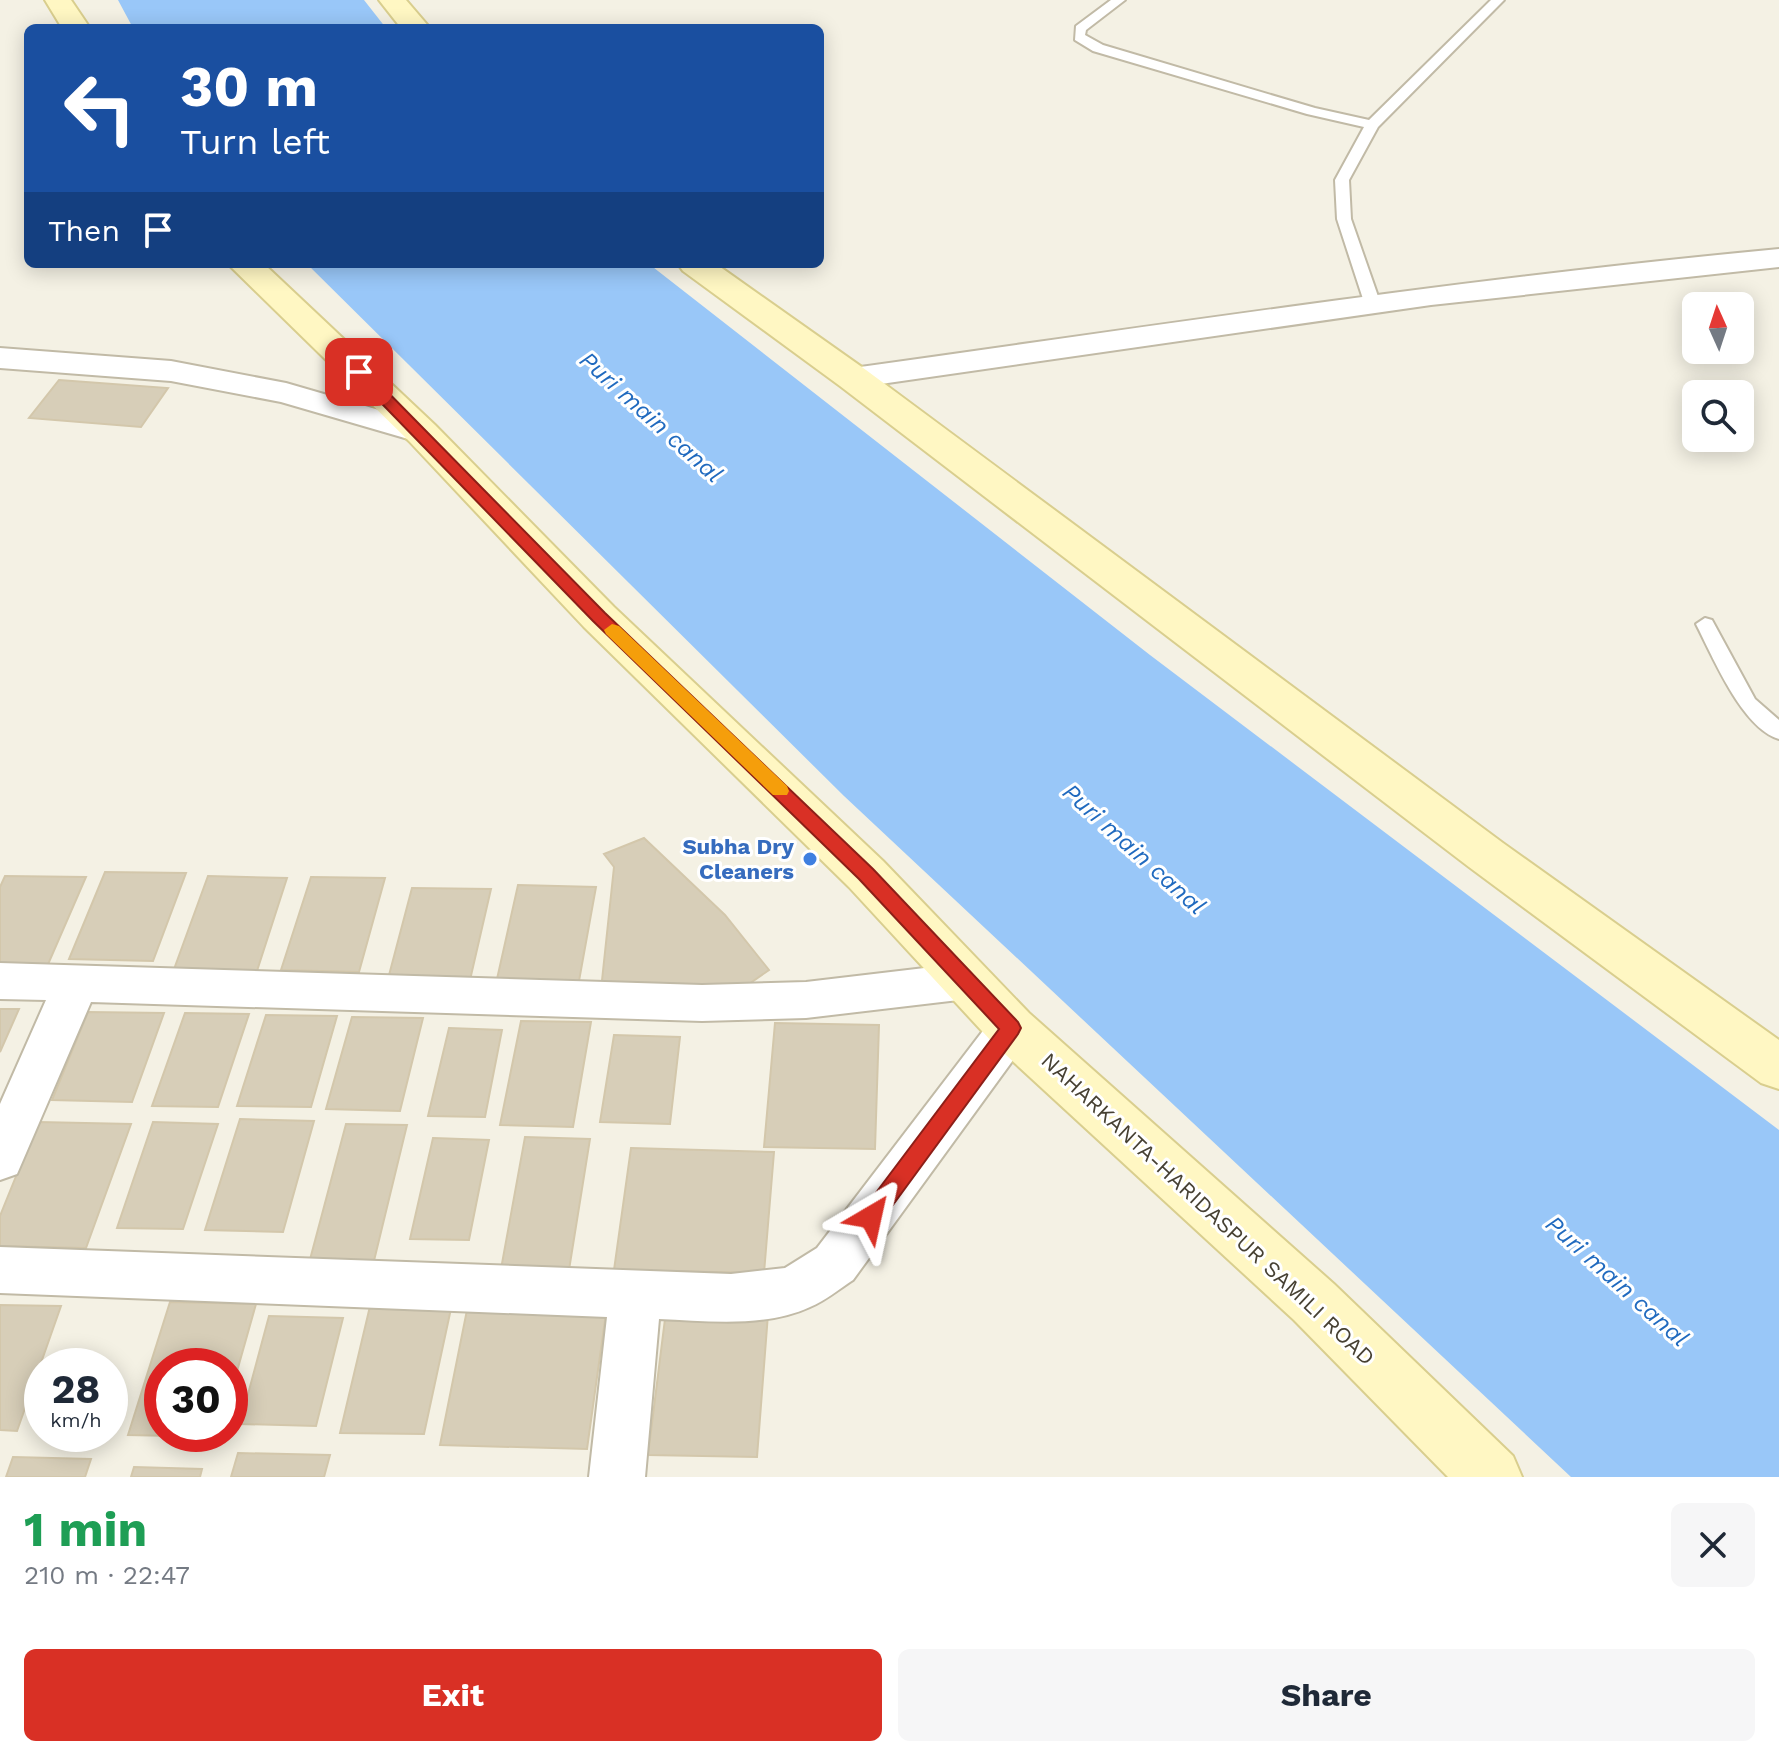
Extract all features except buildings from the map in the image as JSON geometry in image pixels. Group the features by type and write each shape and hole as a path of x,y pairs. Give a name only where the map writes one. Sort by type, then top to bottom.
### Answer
{"street":[{"path":"58,0 73,24"},
{"path":"392,0 413,24"},
{"path":"853,378 1373,305 1675,267 1779,258"},
{"name":"NAHARKANTA-HARIDASPUR SAMILI ROAD","path":"249,268 422,433 599,617 866,874 1011,1028 1314,1302 1491,1477"},
{"path":"701,268 853,378 1486,855 1779,1068"},
{"path":"0,358 171,371 286,393 422,433"},
{"path":"0,981 702,1003 806,1000 967,981"},
{"path":"0,1159 76,984"},
{"path":"0,1270 731,1298 794,1290 835,1264 1011,1028"},
{"path":"617,1477 636,1293"}],"lane":[{"path":"1119,0 1080,29 1079,37 1098,48 1312,111 1372,125"},
{"path":"1373,305 1344,219 1342,180 1372,125 1498,0"},
{"path":"1705,624 1748,703 1779,732"}],"water":[{"path":"118,0 364,0 383,24 131,24"},
{"name":"Puri main canal","path":"311,268 654,268 1150,655 1779,1130 1779,1477 1571,1477 844,796"}],"slow traffic":[{"path":"612,630 780,791"}],"place":[{"name":"Subha Dry Cleaners","path":"810,859"}],"route":[{"path":"359,372 442,453 599,617 866,874 1011,1028 871,1217"}]}
